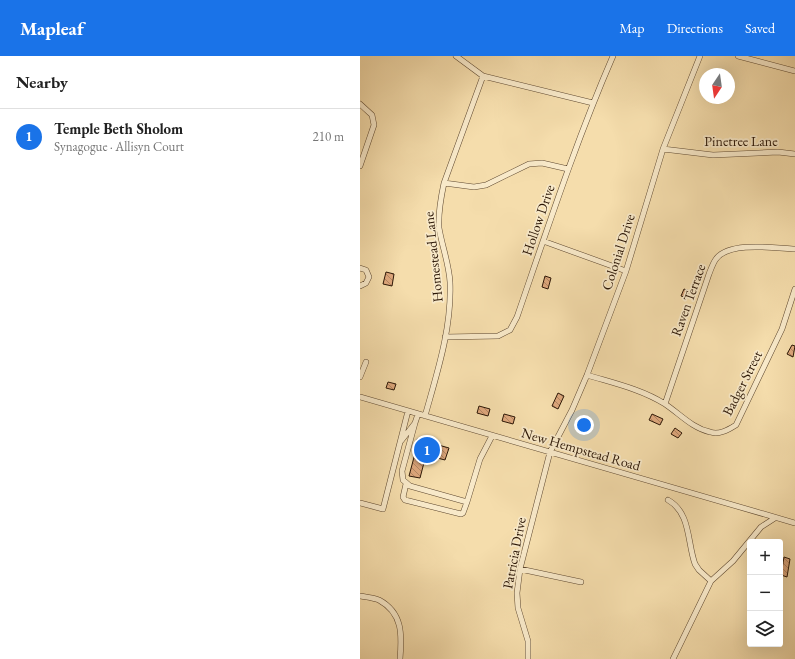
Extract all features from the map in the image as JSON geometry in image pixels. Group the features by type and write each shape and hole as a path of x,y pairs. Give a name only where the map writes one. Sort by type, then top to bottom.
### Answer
{"street":[{"path":"456,56 483,76 593,103"},
{"name":"Hollow Drive","path":"446,337 498,336 510,330 516,317 568,168 613,56"},
{"name":"Colonial Drive","path":"550,452 572,410 587,376 626,271 663,148 700,56"},
{"path":"738,56 795,71"},
{"name":"Homestead Lane","path":"425,416 443,354 450,308 450,287 439,227 440,199 444,182 483,76"},
{"path":"360,104 372,115 374,125 360,166"},
{"name":"Pinetree Lane","path":"663,148 712,155 778,152 795,154"},
{"path":"444,182 474,188 486,185 529,164 542,162 568,168"},
{"path":"543,241 626,271"},
{"name":"Raven Terrace","path":"665,404 709,274 716,259 725,252 735,248 795,249"},
{"path":"360,268 366,270 369,277 366,283 360,286"},
{"name":"Badger Street","path":"587,376 642,392 665,404 695,426 711,433 724,432 736,425 782,329 795,289"},
{"path":"360,377 366,362"},
{"name":"New Hempstead Road","path":"360,397 795,524"},
{"path":"360,503 383,509 408,411"},
{"path":"418,414 402,472 403,480 406,484 467,502"},
{"path":"399,443 415,423"},
{"path":"406,484 403,497 405,500 461,514 464,513 480,459 492,436"},
{"name":"Patricia Drive","path":"528,659 528,641 518,608 517,593 520,569 550,452"},
{"path":"668,500 677,506 682,513 695,564 711,581"},
{"path":"674,659 711,581 733,561 761,527 775,518"},
{"path":"520,569 581,582"},
{"path":"360,596 378,600 397,617 402,637 400,659"}],"building":[{"path":"386,272 394,274 392,286 383,284"},
{"path":"545,276 551,278 548,289 542,287"},
{"path":"684,289 690,291 687,298 681,296"},
{"path":"792,345 795,346 793,357 787,354"},
{"path":"388,382 396,384 394,390 386,388"},
{"path":"558,393 564,396 558,409 552,406"},
{"path":"479,406 490,409 488,416 477,413"},
{"path":"504,414 515,417 513,424 502,421"},
{"path":"652,414 663,419 660,425 649,420"},
{"path":"675,428 682,433 678,438 671,434"},
{"path":"417,439 449,448 445,460 426,455 420,478 409,476 417,446 415,445"},
{"path":"784,557 790,559 787,577 783,576"}],"place":[{"name":"Temple Beth Sholom","path":"427,450"}]}
